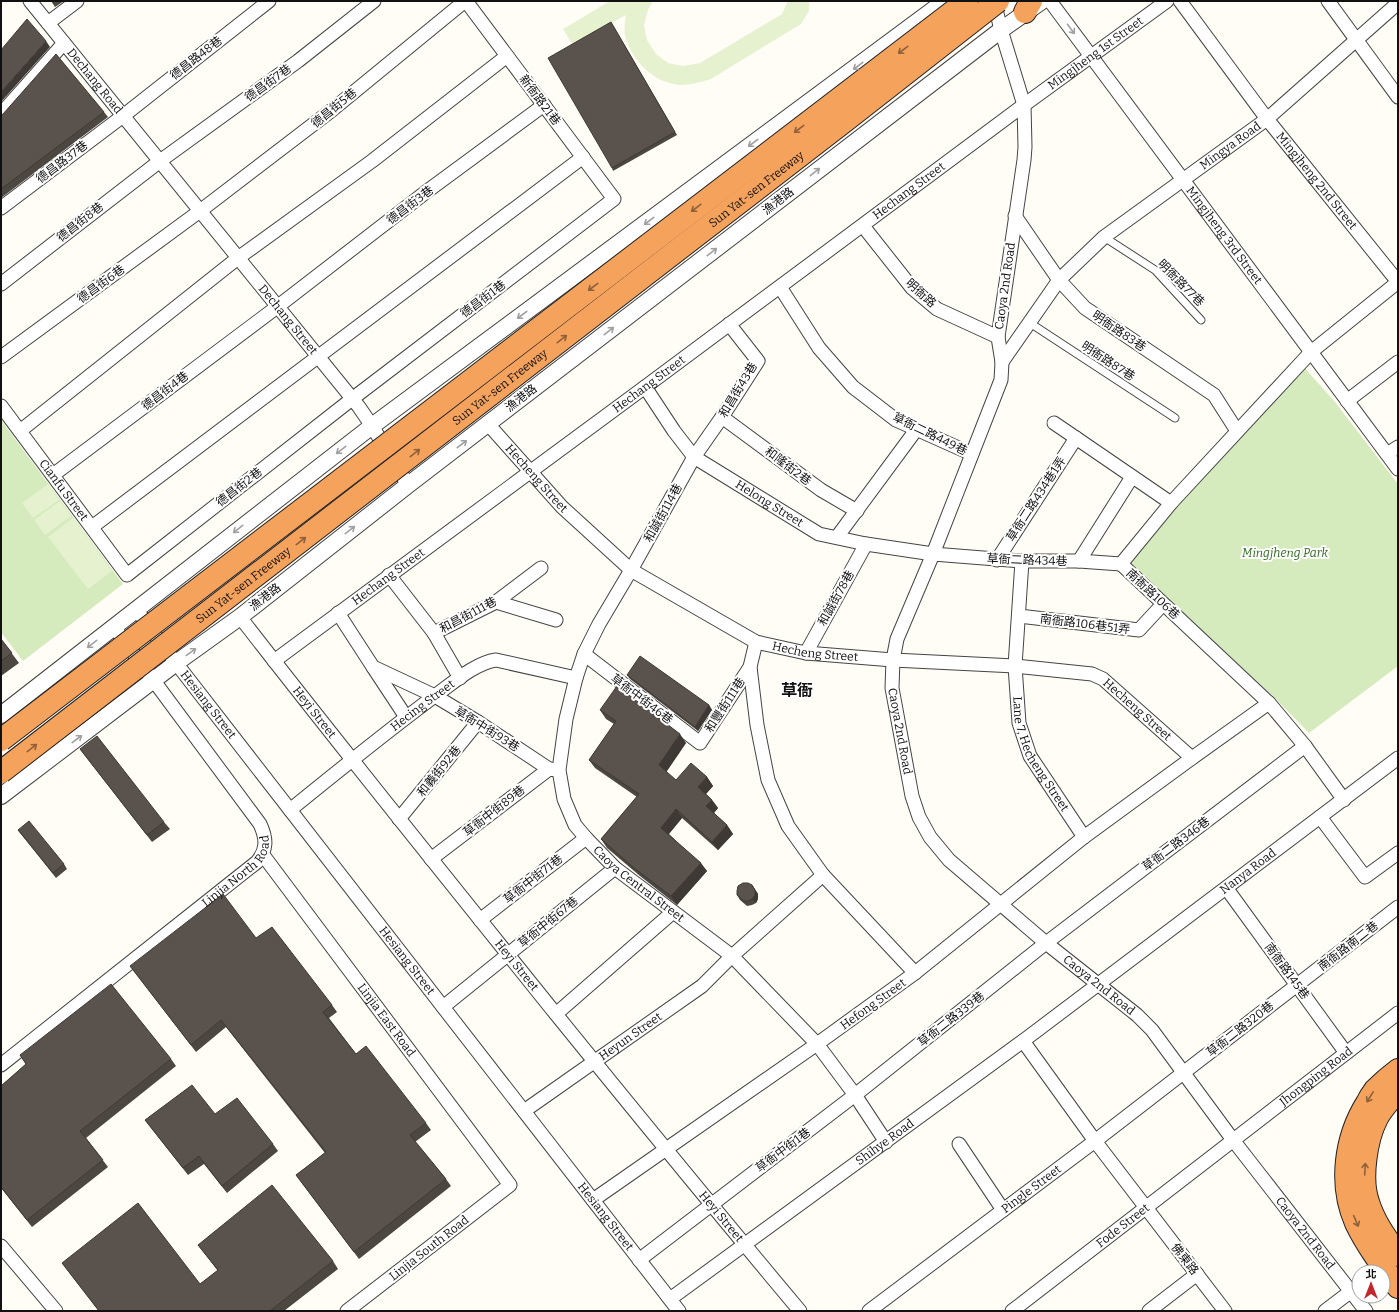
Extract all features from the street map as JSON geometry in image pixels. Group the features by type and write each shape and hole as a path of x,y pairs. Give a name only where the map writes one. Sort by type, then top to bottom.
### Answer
{"highway":[{"name":"Sun Yat-sen Freeway","path":"1,740 967,1"},
{"name":"Sun Yat-sen Freeway","path":"1,772 998,1"},
{"path":"1398,1070 1374,1091 1358,1116 1349,1146 1347,1172 1347,1194 1349,1205 1356,1224 1379,1262 1398,1287"},
{"path":"1398,1091 1385,1105 1377,1119 1367,1154 1364,1180 1367,1201 1371,1211 1379,1228 1398,1255"}],"street":[{"name":"Dechang Road","path":"30,1 160,161"},
{"path":"48,23 77,1"},
{"name":"德昌路48巷","path":"123,116 269,1"},
{"name":"德昌街7巷","path":"160,161 298,61 374,1"},
{"name":"新衙路21巷","path":"465,1 614,199"},
{"name":"德昌街5巷","path":"200,212 332,110 465,1"},
{"path":"1,715 372,426 945,1"},
{"name":"Caoya 2nd Road","path":"994,1 1000,30 1024,105 1024,160 998,338 1002,362 1001,380 933,554 901,628 897,639 893,660 892,688 912,796 919,817 930,837 949,860 1046,943 1137,1015 1152,1030 1233,1140 1366,1311"},
{"name":"Mingjheng 3rd Street","path":"1050,1 1398,469"},
{"name":"Mingjheng 1st Street","path":"1024,105 1167,1"},
{"name":"Mingjheng 2nd Street","path":"1180,1 1267,119 1398,282"},
{"path":"1328,1 1398,97"},
{"name":"Mingya Road","path":"1002,362 1059,280 1104,237 1267,119 1355,39 1398,3"},
{"name":"漁港路","path":"1,796 240,616 408,484 1032,5"},
{"path":"1,114 64,42"},
{"path":"20,431 238,258 372,161 507,56"},
{"name":"德昌街3巷","path":"277,307 426,192 544,105"},
{"name":"Hechang Street","path":"274,661 646,387 1024,105"},
{"name":"德昌路37巷","path":"1,208 123,116"},
{"path":"92,527 583,157"},
{"name":"Dechang Street","path":"160,161 352,399 372,426 408,484"},
{"name":"德昌街8巷","path":"1,284 160,161"},
{"name":"德昌街1巷","path":"352,399 614,199"},
{"name":"德昌街6巷","path":"1,357 200,212"},
{"name":"明衙路83巷","path":"1015,216 1059,280 1085,308 1214,395 1237,431"},
{"name":"明衙路","path":"863,226 912,288 937,309 998,338"},
{"path":"1311,352 1398,282"},
{"name":"草衙二路449巷","path":"780,287 819,348 853,387 896,420 972,454"},
{"name":"德昌街4巷","path":"53,475 277,307"},
{"name":"和昌街43巷","path":"694,457 758,361 729,324"},
{"name":"南衙路106巷","path":"1311,352 1171,503 1120,564 1269,703 1304,746 1344,800"},
{"path":"1347,401 1398,362"},
{"name":"Helong Street","path":"646,387 674,431 694,457 819,534 866,544 933,554"},
{"name":"德昌街2巷","path":"127,575 352,399"},
{"name":"Cianfu Street","path":"1,406 127,575"},
{"name":"和隆街2巷","path":"722,417 821,490 857,511"},
{"name":"Hecheng Street","path":"488,424 562,507 631,570 756,642 806,653 893,660 1015,666 1092,674 1103,679 1192,758"},
{"path":"1054,424 1171,503"},
{"path":"837,537 916,430"},
{"name":"草衙二路434巷1弄","path":"997,560 1076,438"},
{"path":"1387,454 1398,447"},
{"name":"和誠街114巷","path":"631,570 694,457"},
{"path":"1079,561 1132,477"},
{"name":"和誠街78巷","path":"806,653 866,544"},
{"name":"草衙二路434巷","path":"933,554 997,560 1079,561 1120,564"},
{"name":"Lane 7, Hecheng Street","path":"1022,561 1015,666 1019,723 1030,756 1084,837"},
{"name":"和昌街111巷","path":"389,575 434,633 496,602 541,568"},
{"name":"Caoya Central Street","path":"631,570 599,624 584,654 576,678 554,769 575,825 615,868 732,956 817,1044 855,1095 886,1142"},
{"path":"496,602 556,620"},
{"name":"南衙路106巷51弄","path":"1019,616 1139,630 1163,604"},
{"name":"Hesiang Street","path":"136,609 176,663 679,1311"},
{"path":"338,613 406,717"},
{"name":"Heyi Street","path":"240,616 352,760 508,955 711,1205 800,1311"},
{"name":"Linjia North Road","path":"1,1065 257,862 263,855 265,834 260,824 114,627"},
{"path":"434,633 460,678"},
{"name":"Hefong Street","path":"593,1200 817,1044 915,973 823,875 788,826 768,780 757,725 750,667 756,642"},
{"name":"草衙中街46巷","path":"584,654 700,743"},
{"name":"Hecing Street","path":"290,810 406,717 486,661 496,660 576,678"},
{"name":"草衙中街93巷","path":"374,667 435,696 554,769"},
{"name":"和豐街111巷","path":"700,743 750,667"},
{"path":"915,973 1084,837 1269,703"},
{"name":"和義街92巷","path":"399,819 478,722"},
{"name":"草衙二路346巷","path":"1046,943 1304,746"},
{"name":"Nanya Road","path":"1099,984 1227,889 1398,758"},
{"name":"草衙中街89巷","path":"431,859 554,769"},
{"path":"1320,817 1365,877 1398,853"},
{"name":"草衙中街71巷","path":"480,920 586,838"},
{"name":"Linjia East Road","path":"263,855 510,1185"},
{"name":"草衙中街67巷","path":"444,1007 615,868"},
{"name":"Heyun Street","path":"524,1111 702,986 732,956 823,875"},
{"name":"南衙路145巷","path":"1227,889 1346,1053"},
{"name":"南衙路南二巷","path":"1297,985 1398,907"},
{"path":"556,1014 673,912"},
{"name":"草衙二路339巷","path":"855,1095 1046,943"},
{"name":"Shihye Road","path":"670,1299 886,1142 1099,984"},
{"name":"草衙二路320巷","path":"1095,1141 1297,985"},
{"name":"Jhongping Road","path":"1233,1140 1398,1013"},
{"path":"1023,1041 1095,1141"},
{"name":"草衙中街1巷","path":"640,1260 855,1095"},
{"name":"Fode Street","path":"1012,1311 1233,1140"},
{"name":"佛東路","path":"1095,1141 1145,1208 1226,1311"},
{"name":"Pingle Street","path":"869,1311 1095,1141"},
{"path":"959,1144 1003,1210"},
{"name":"Linjia South Road","path":"347,1311 510,1185"},
{"path":"1,1246 56,1311"},
{"path":"1149,1311 1197,1274"},
{"path":"1325,1311 1350,1292"}],"lane":[{"name":"明衙路77巷","path":"1104,237 1155,270 1202,320"},
{"name":"明衙路87巷","path":"1030,323 1175,418"}],"green space":[{"path":"610,1 653,1 648,10 644,25 647,40 656,54 668,63 683,66 700,63 782,14 788,1 809,1 809,11 801,24 711,79 693,84 678,85 666,82 651,74 638,62 629,47 625,36 624,27 626,15 572,44 563,29"},
{"name":"Mingjheng Park","path":"1301,364 1335,402 1398,484 1398,666 1309,733 1272,695 1130,564 1174,506"},
{"path":"1,420 123,584 23,661 1,632"},
{"path":"48,484 59,500 33,518 22,503"},
{"path":"60,501 71,516 45,535 34,520"},
{"path":"73,518 112,571 88,589 48,537"}],"building":[{"path":"27,19 46,41 1,92 1,50"},
{"path":"611,22 675,132 612,168 548,58"},
{"path":"56,54 104,112 1,189 1,115"},
{"path":"1,639 12,653 1,661"},
{"path":"640,656 709,705 695,727 627,675"},
{"path":"617,686 680,734 659,765 676,780 691,763 707,777 698,787 712,800 706,806 727,825 712,842 676,809 661,828 701,863 671,896 634,868 601,839 639,794 589,760 616,721 600,710"},
{"path":"97,736 164,822 147,835 80,749"},
{"path":"29,821 64,864 53,873 18,830"},
{"path":"743,883 752,885 755,890 755,895 748,901 744,901 737,895 738,886"},
{"path":"223,894 256,938 272,927 332,1005 323,1012 356,1054 366,1046 426,1123 410,1135 446,1179 354,1252 296,1175 326,1152 221,1020 191,1045 130,966"},
{"path":"111,984 171,1059 80,1131 103,1160 27,1220 1,1187 1,1086 26,1064 20,1055"},
{"path":"192,1085 215,1114 237,1098 273,1144 222,1186 199,1156 183,1168 145,1120"},
{"path":"272,1185 333,1261 270,1311 99,1311 62,1263 138,1203 200,1284 218,1270 198,1245"}],"district":[{"name":"草衙","path":"797,690"}]}
